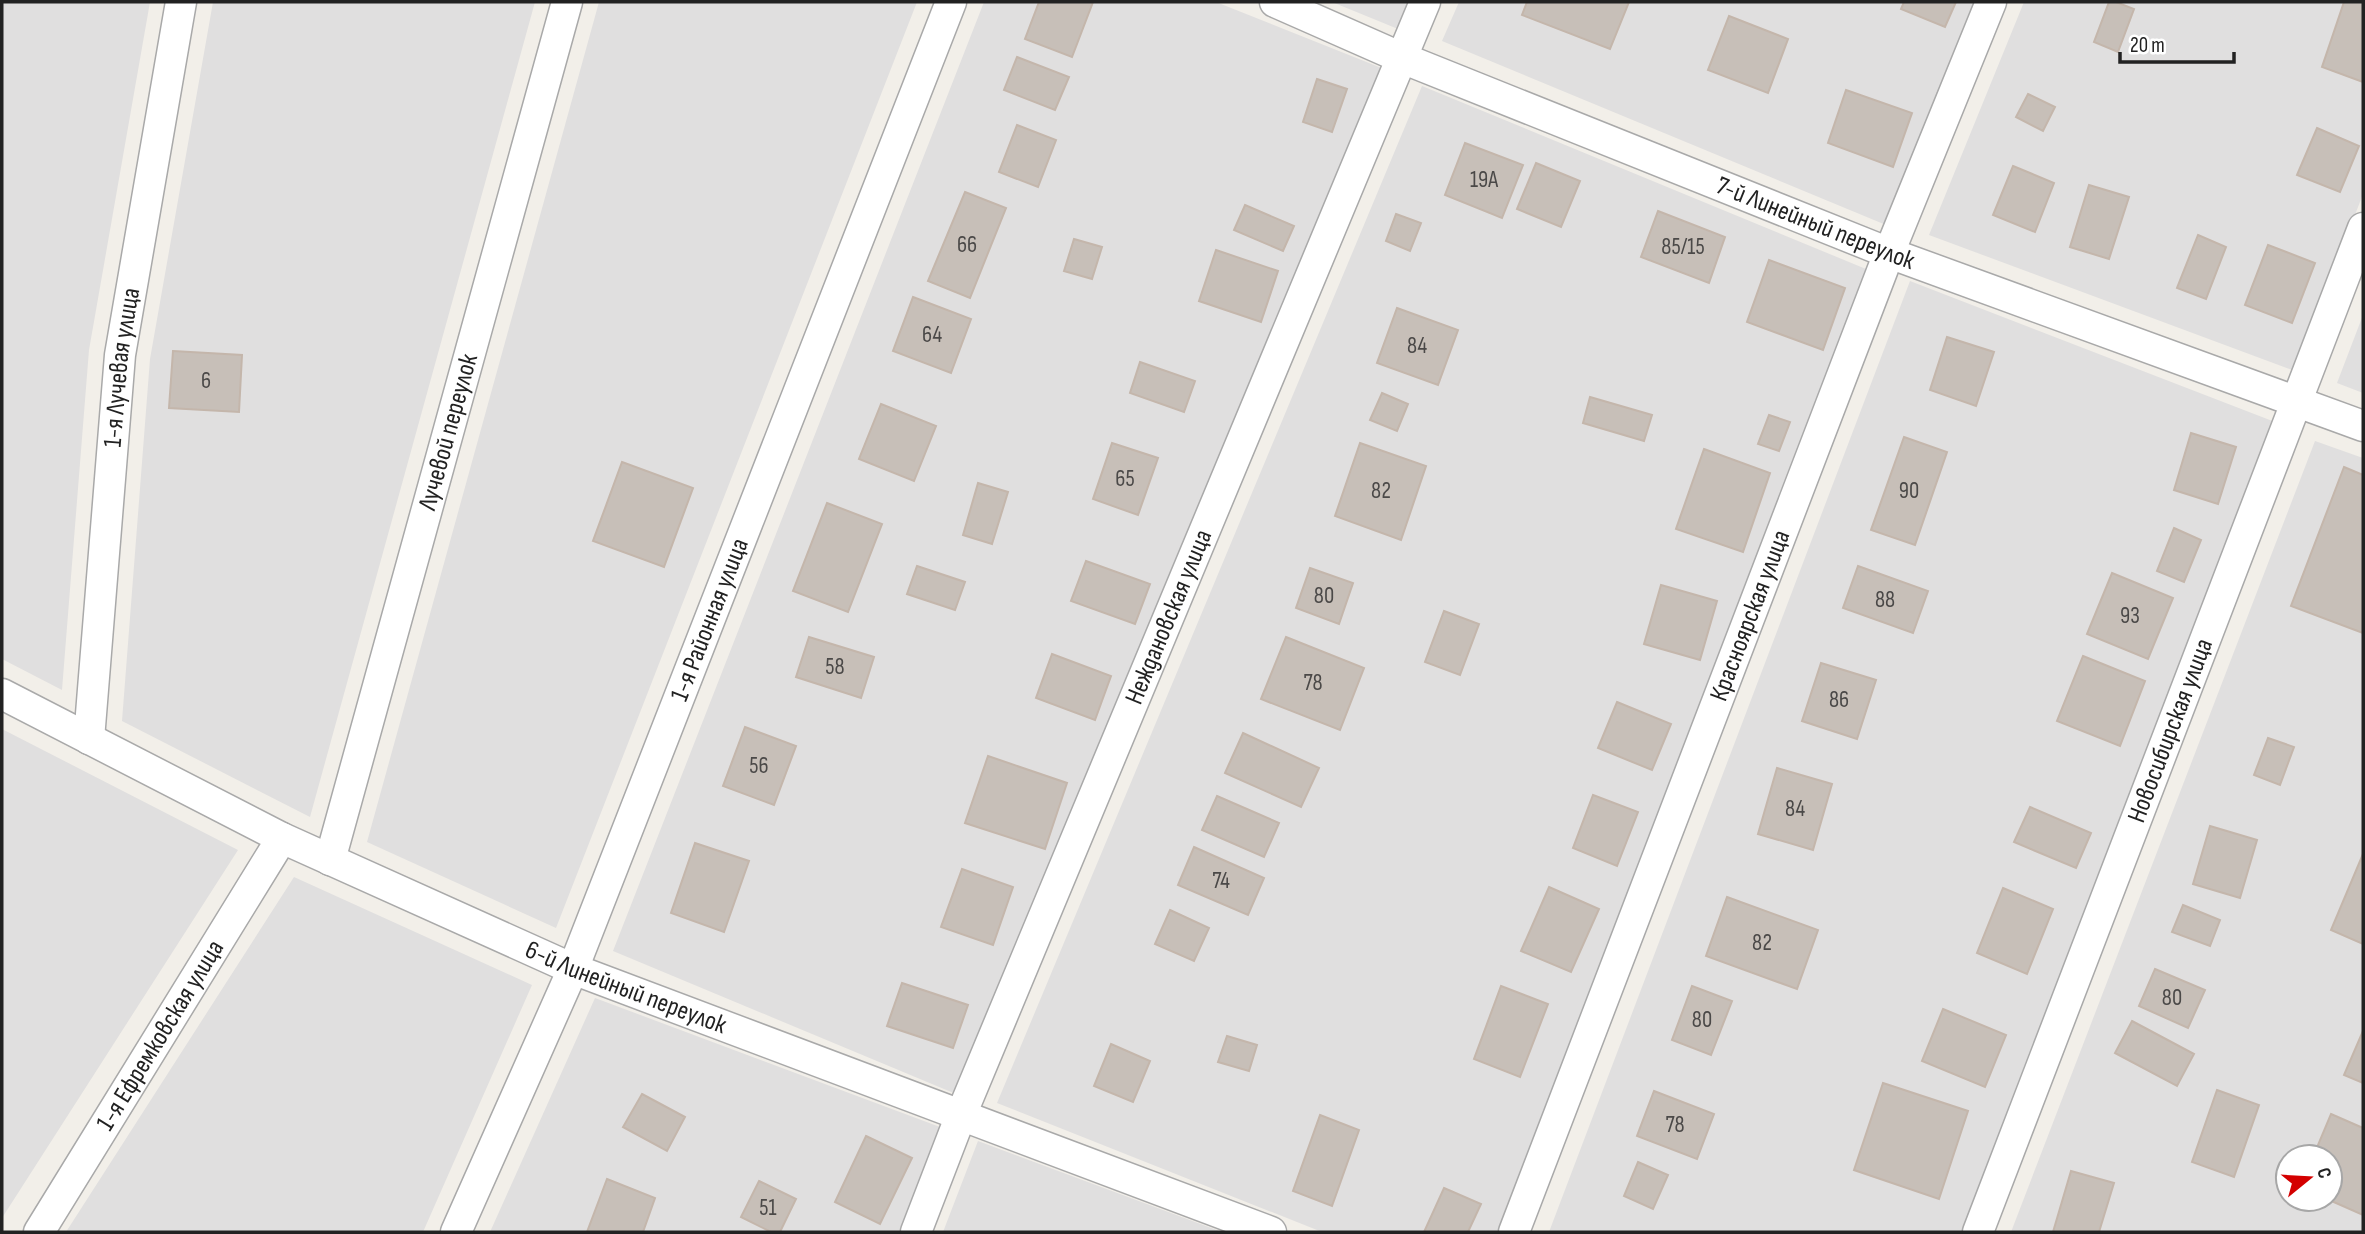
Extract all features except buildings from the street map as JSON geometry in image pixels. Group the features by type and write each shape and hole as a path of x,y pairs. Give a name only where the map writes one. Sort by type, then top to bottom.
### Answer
{"street":[{"name":"1-я Лучевая улица","path":"89,739 120,355 181,2"},
{"name":"Лучевой переулок","path":"330,860 567,2"},
{"name":"1-я Районная улица","path":"456,1232 573,969 951,2"},
{"name":"7-й Линейный переулок","path":"1275,2 1402,58 1889,253 2363,426"},
{"name":"Неждановская улица","path":"916,1232 961,1115 1425,2"},
{"name":"Красноярская улица","path":"1514,1232 1889,253 1991,2"},
{"name":"Новосибирская улица","path":"1978,1232 2363,228"},
{"name":"6-й Линейный переулок","path":"2,694 282,838 573,969 1271,1232"},
{"name":"1-я Ефремковская улица","path":"39,1232 282,838"}],"shaded area":[{"path":"2,2 150,2 89,350 62,690 2,659"},
{"path":"213,2 535,2 310,817 122,721 150,359"},
{"path":"599,2 917,2 556,928 367,842"},
{"path":"984,2 1216,2 1384,69 956,1094 613,951"},
{"path":"1332,2 1409,2 1398,29"},
{"path":"1459,2 1976,2 1886,225 1442,41"},
{"path":"2024,2 2363,2 2363,194 2295,371 1929,235"},
{"path":"1422,86 1866,269 1497,1232 1322,1232 997,1103"},
{"path":"1910,281 2275,422 1963,1232 1549,1232"},
{"path":"2363,315 2363,393 2337,383"},
{"path":"2315,441 2363,458 2363,1232 2011,1232"},
{"path":"2,729 238,850 2,1218"},
{"path":"294,877 532,985 423,1232 66,1232"},
{"path":"595,998 940,1127 899,1232 490,1232"},
{"path":"978,1141 1222,1232 943,1232"}]}
